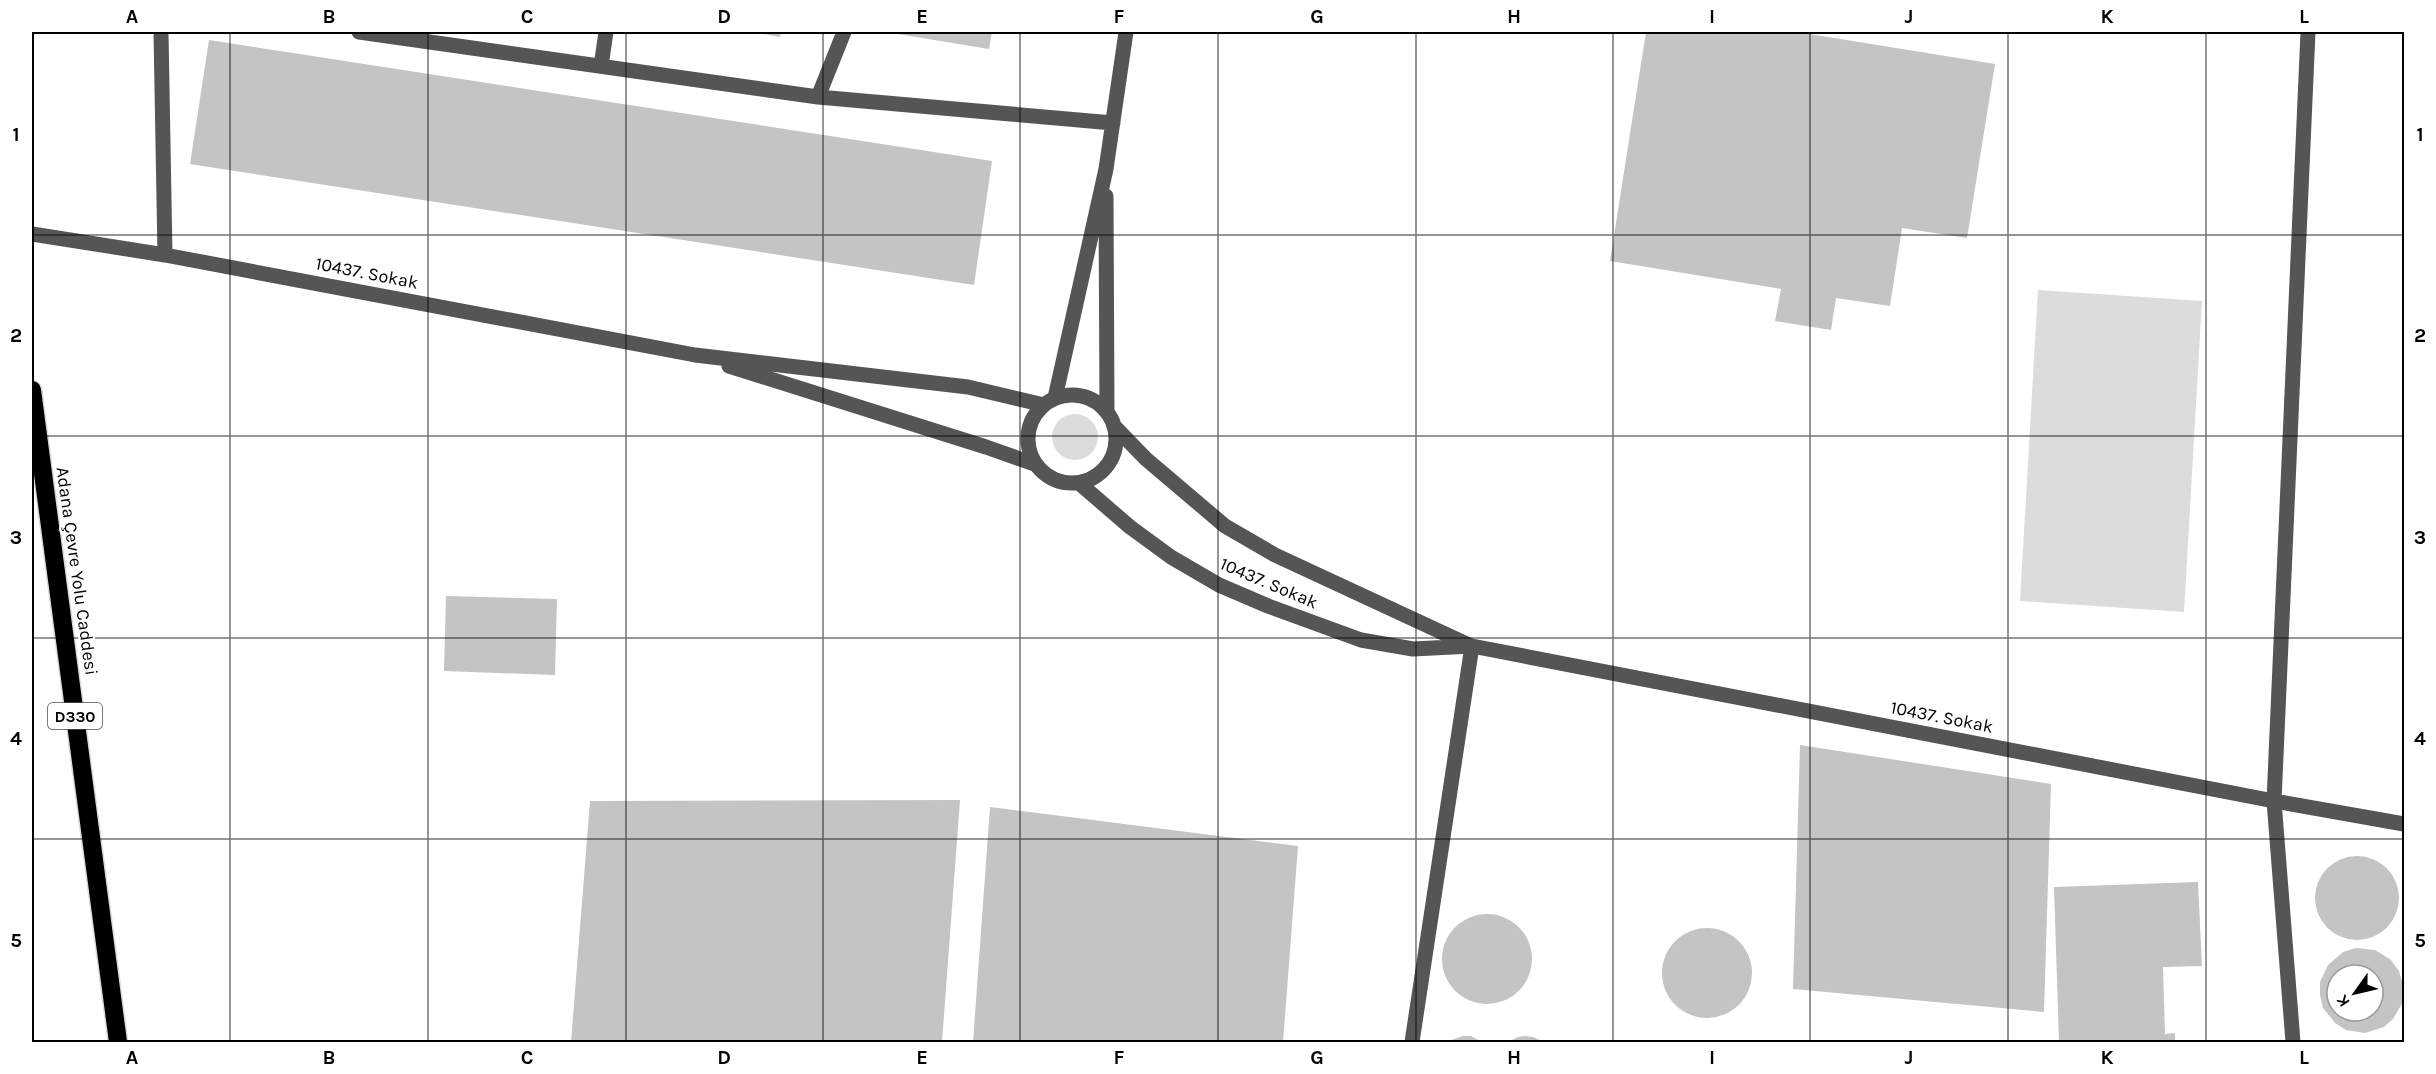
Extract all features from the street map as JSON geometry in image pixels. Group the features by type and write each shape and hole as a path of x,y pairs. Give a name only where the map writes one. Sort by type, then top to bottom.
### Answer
{"highway":[{"name":"Adana Çevre Yolu Caddesi","path":"32,390 118,1042"}],"street":[{"path":"161,32 165,255"},
{"path":"359,32 818,97 1113,123"},
{"path":"601,66 606,32"},
{"path":"818,97 844,32"},
{"path":"1049,402 1106,169 1126,32"},
{"path":"2293,1042 2274,801 2308,32"},
{"path":"1106,169 1111,419 1116,441 1113,455 1105,468 1094,478 1079,483 1056,480 1037,465 1030,447 1029,428 1035,416 1049,402 1064,396 1083,396 1100,405 1111,419"},
{"name":"10437. Sokak","path":"32,234 165,255 695,355 968,387 1049,402"},
{"name":"10437. Sokak","path":"695,355 1037,465"},
{"name":"10437. Sokak","path":"1111,419 1169,479 1226,526 1275,555 1472,646"},
{"name":"10437. Sokak","path":"1079,483 1130,527 1171,557 1219,585 1268,606 1361,640 1413,649 1472,646 2404,824"},
{"path":"1412,1042 1472,646"}],"shaded area":[{"path":"2038,290 2202,301 2184,612 2020,601"},
{"path":"1075,414 1091,421 1098,437 1091,453 1075,460 1059,453 1052,437 1059,421"}],"building":[{"path":"753,32 781,32 780,37"},
{"path":"886,32 992,32 989,49"},
{"path":"1646,32 1797,32 1995,64 1967,238 1902,228 1890,306 1836,298 1831,330 1775,321 1781,289 1610,261"},
{"path":"209,40 992,161 974,285 190,164"},
{"path":"446,596 557,599 555,675 444,671"},
{"path":"1800,745 2051,784 2044,1012 1793,989"},
{"path":"960,800 942,1042 571,1042 590,801"},
{"path":"990,807 1298,846 1283,1042 973,1042"},
{"path":"2349,856 2365,856 2381,863 2392,874 2399,890 2396,914 2387,928 2365,940 2349,940 2333,933 2322,922 2315,906 2315,890 2322,874 2333,863"},
{"path":"2198,882 2202,966 2163,967 2165,1034 2175,1033 2175,1042 2059,1042 2054,887"},
{"path":"1487,914 1504,918 1519,927 1528,942 1532,959 1528,976 1519,991 1504,1000 1487,1004 1470,1000 1455,991 1446,976 1442,959 1446,942 1455,927 1470,918"},
{"path":"1707,928 1724,932 1739,941 1748,956 1752,973 1748,990 1739,1005 1724,1014 1707,1018 1690,1014 1675,1005 1666,990 1662,973 1666,956 1675,941 1690,932"},
{"path":"2356,948 2375,950 2391,960 2399,971 2404,989 2403,1002 2393,1019 2384,1027 2365,1033 2346,1030 2335,1023 2385,1023 2385,963 2330,963 2343,952"},
{"path":"2325,971 2325,1010 2320,995 2320,982"},
{"path":"1471,1036 1482,1042 1445,1042"},
{"path":"1525,1036 1533,1037 1544,1042 1508,1042"}]}
